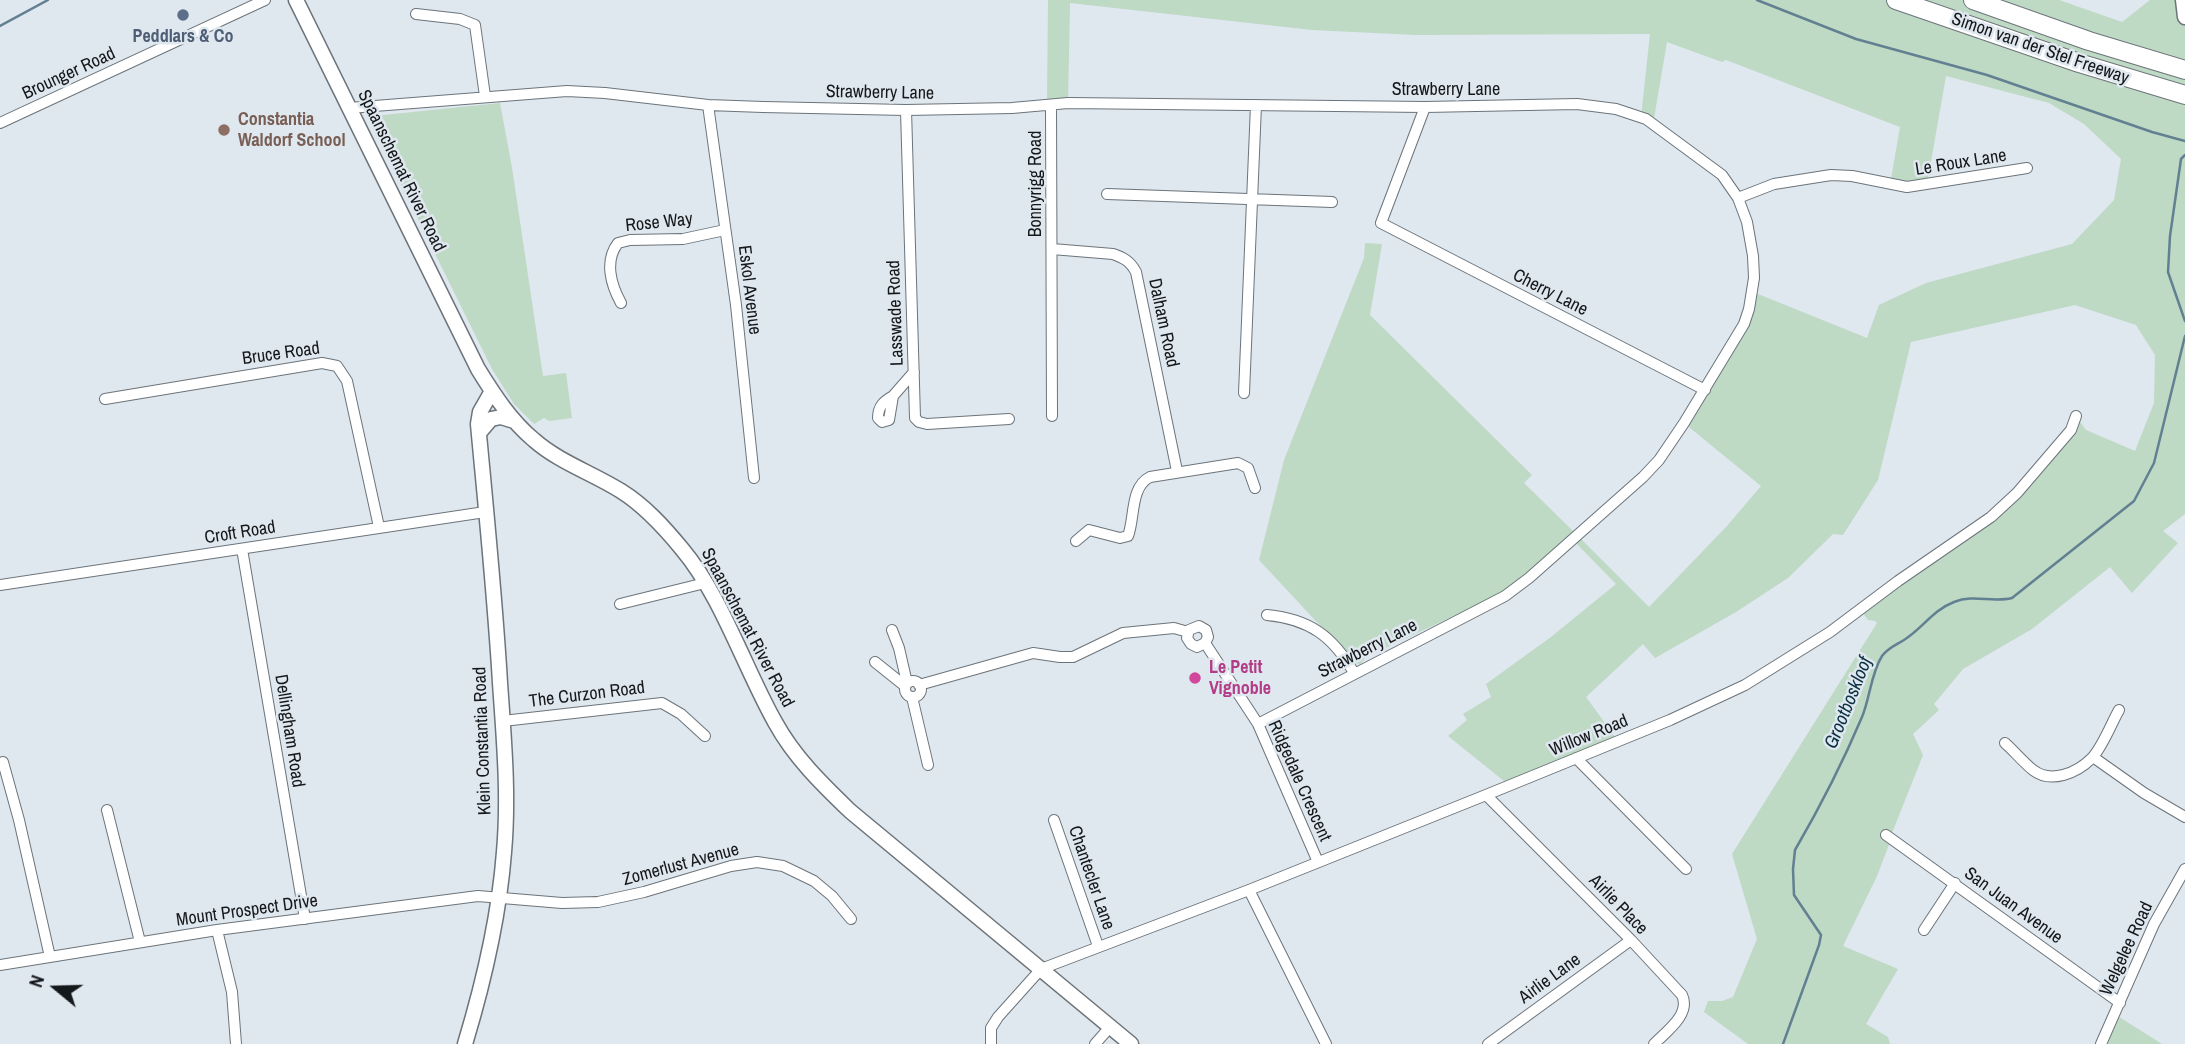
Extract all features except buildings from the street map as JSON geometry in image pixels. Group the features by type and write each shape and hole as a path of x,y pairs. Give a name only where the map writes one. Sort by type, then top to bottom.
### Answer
{"highway":[{"name":"Simon van der Stel Freeway","path":"1896,0 2080,63 2185,95"},
{"name":"Simon van der Stel Freeway","path":"1973,0 2089,41 2185,70"}],"main road":[{"name":"Spaanschemat River Road","path":"296,0 470,352 495,396 514,421 552,454 619,490 644,509 684,552 705,583 776,724 816,778 850,811 1130,1044"},
{"path":"2183,0 2185,17"},
{"name":"Klein Constantia Road","path":"465,1044 488,962 499,896 507,800 479,433 480,412 495,396"},
{"path":"479,433 491,419 501,417 514,421"}],"street":[{"name":"Brounger Road","path":"0,123 265,0"},
{"path":"416,14 460,19 475,25 485,96"},
{"name":"Strawberry Lane","path":"349,108 567,91 708,105 906,110 1051,106 1068,103 1425,107 1577,104 1616,109 1646,119 1731,185 1751,238 1753,292 1744,324 1705,390 1659,460 1529,578 1489,605 1258,724"},
{"name":"Eskol Avenue","path":"708,105 736,305 754,478"},
{"path":"1244,393 1255,105"},
{"name":"Bonnyrigg Road","path":"1051,106 1052,416"},
{"name":"Cherry Lane","path":"1425,107 1381,223 1705,390"},
{"name":"Lasswade Road","path":"906,110 915,414 919,422 1009,419"},
{"name":"Le Roux Lane","path":"1738,198 1774,184 1831,175 1852,176 1907,187 2026,169"},
{"path":"1107,194 1332,202"},
{"name":"Rose Way","path":"621,303 613,289 610,270 611,253 618,243 630,240 682,239 725,230"},
{"name":"Dalham Road","path":"1052,249 1113,254 1132,265 1177,471"},
{"name":"Bruce Road","path":"105,399 322,363 337,366 347,381 379,527"},
{"path":"893,396 914,372"},
{"name":"Willow Road","path":"1041,969 1249,890 1486,795 1745,685 1830,632 1991,517 2017,493 2071,430 2076,416"},
{"path":"1076,541 1090,530 1120,538 1128,536 1133,505 1144,480 1177,471 1238,463 1248,468 1255,488"},
{"name":"Croft Road","path":"0,585 485,512"},
{"name":"Dellingham Road","path":"242,549 305,919"},
{"path":"620,604 705,583"},
{"path":"1267,615 1286,617 1315,628 1342,654 1354,673"},
{"name":"Ridgedale Crescent","path":"1205,643 1197,647 1191,644 1186,631 1195,626 1203,627 1207,633 1205,643 1258,724 1318,862"},
{"path":"919,685 1034,653 1073,657 1124,633 1155,629 1186,631"},
{"path":"892,630 899,648 907,695 912,697 928,765"},
{"path":"876,662 906,684"},
{"path":"906,684 913,681 919,685 920,693 912,697"},
{"name":"The Curzon Road","path":"503,721 662,703 705,736"},
{"path":"2005,743 2034,771 2052,777 2068,773 2093,757 2119,710"},
{"path":"2093,757 2144,793 2185,817"},
{"path":"1576,758 1686,869"},
{"path":"3,762 50,957"},
{"name":"Airlie Place","path":"1486,795 1630,940 1685,1000 1682,1014 1654,1044"},
{"path":"107,810 140,942"},
{"name":"Chantecler Lane","path":"1054,820 1098,946"},
{"name":"San Juan Avenue","path":"1886,835 2120,1003"},
{"name":"Zomerlust Avenue","path":"499,896 528,901 589,903 616,899 731,866 757,862 783,866 814,881 832,896 851,919"},
{"name":"Welgelee Road","path":"2101,1044 2154,924 2185,869"},
{"path":"1924,930 1955,883"},
{"path":"1249,890 1326,1044"},
{"name":"Mount Prospect Drive","path":"0,965 217,930 478,896 499,896"},
{"path":"217,930 232,992 236,1044"},
{"name":"Airlie Lane","path":"1489,1044 1630,940"},
{"path":"990,1044 991,1028 998,1017 1041,969"},
{"path":"1096,1044 1110,1027"}],"green space":[{"path":"1048,0 2059,0 2122,22 2150,0 2185,0 2185,514 2163,531 2178,543 2132,593 2110,567 2032,629 1963,669 1934,704 1939,710 1913,734 1923,755 1892,833 1949,874 1944,881 1890,842 1877,876 1843,946 1898,969 1866,1024 1888,1037 1890,1044 1748,1044 1704,1012 1708,1001 1722,1001 1733,997 1757,939 1732,854 1877,623 1868,620 1860,609 2017,493 2076,416 2086,430 2135,451 2154,403 2155,355 2136,325 2075,305 1911,342 1878,480 1843,535 1833,534 1788,578 1736,612 1655,658 1643,644 1586,697 1618,741 1509,785 1448,736 1467,720 1463,714 1491,697 1486,684 1551,637 1616,584 1573,540 1578,536 1649,607 1727,526 1761,486 1684,423 1734,344 1753,292 1867,338 1879,305 1926,283 2072,244 2114,200 2121,159 2084,124 2049,103 1946,76 1927,184 1890,185 1900,127 1726,60 1722,62 1667,42 1653,124 1641,117 1650,34 1416,35 1312,30 1070,3 1068,103 1047,106"},
{"path":"500,103 543,376 566,373 572,418 549,421 544,418 534,424 514,404 492,369 370,122 374,116"},
{"path":"1365,243 1382,244 1370,315 1532,475 1524,483 1574,532 1512,585 1492,598 1366,657 1360,665 1354,662 1259,560 1284,460 1364,258"},
{"path":"2119,1017 2162,1044 2106,1044"}],"waterway":[{"path":"0,26 48,0"},
{"path":"1757,0 1856,39 1987,75 2185,141"},
{"name":"Grootboskloof","path":"2185,155 2181,159 2170,236 2168,272 2185,321"},
{"name":"Grootboskloof","path":"1783,1044 1821,935 1794,895 1795,850 1855,734 1882,656 1947,605 1969,599 2012,598 2134,501 2154,463 2185,336"}],"place":[{"name":"Peddlars & Co","path":"183,15"},
{"name":"Constantia Waldorf School","path":"224,130"},
{"name":"Le Petit Vignoble","path":"1195,678"}]}
